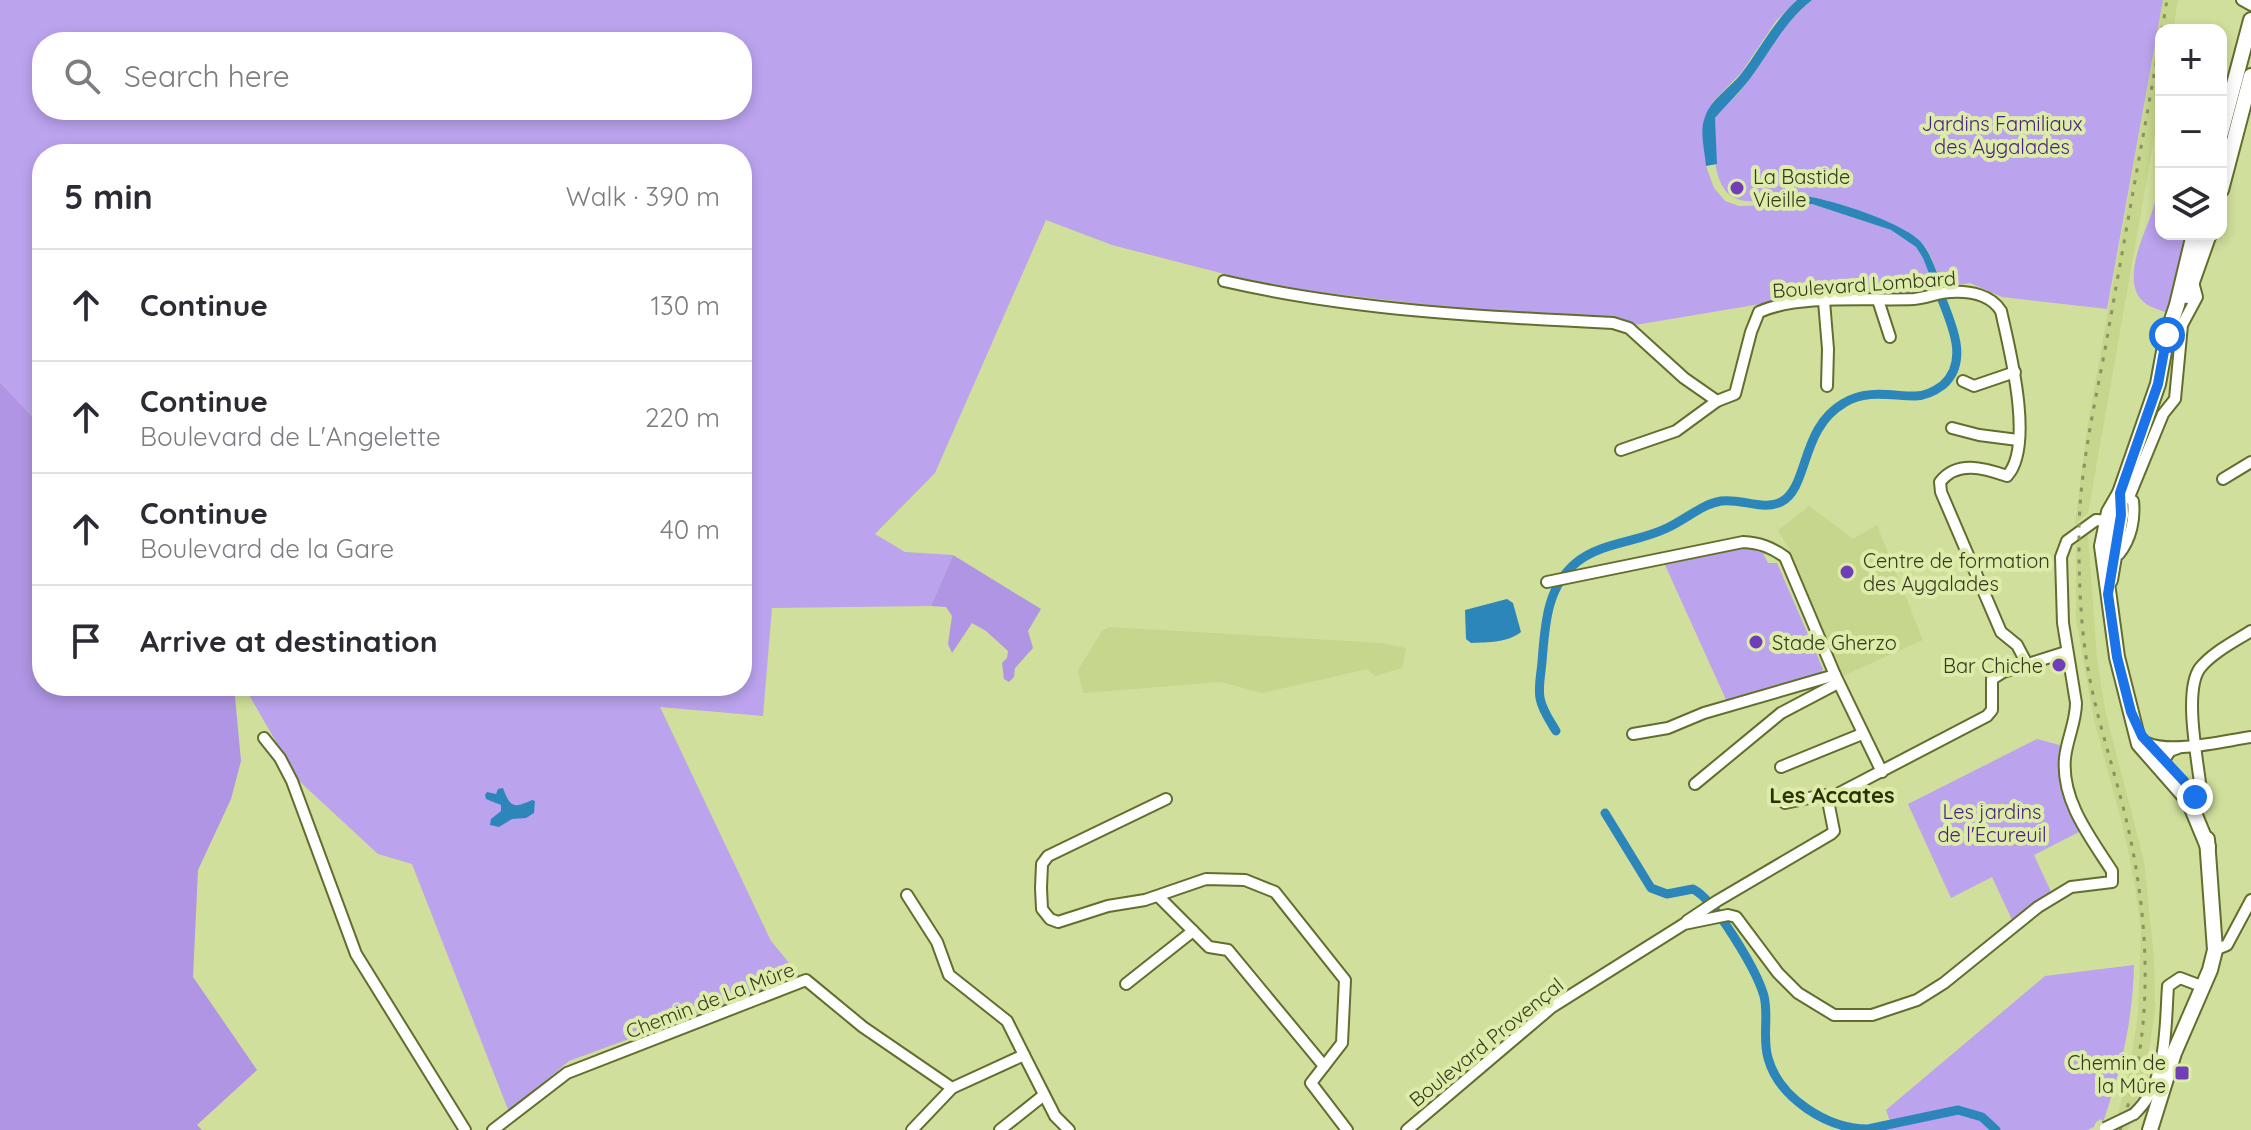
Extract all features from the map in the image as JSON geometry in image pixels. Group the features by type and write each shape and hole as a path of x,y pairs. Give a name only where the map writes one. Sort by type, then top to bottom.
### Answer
{"main road":[{"path":"2227,110 2251,20"},
{"path":"2227,168 2251,76"},
{"path":"2182,309 2193,240"},
{"path":"2108,594 2125,495 2158,384 2167,335 2182,309 2207,240"},
{"path":"2125,495 2106,521 2102,546 2117,657 2139,744 2204,812 2215,950 2210,970 2174,1053 2159,1105 2148,1130"},
{"path":"2131,712 2147,743 2184,781 2184,791"},
{"path":"2158,1130 2182,1058 2183,1037"}],"street":[{"path":"2242,0 2251,5"},
{"path":"1224,281 1270,292 1411,309 1613,323 1629,328 1684,378 1717,401 1676,431 1621,450"},
{"name":"Boulevard Lombard","path":"1717,401 1735,394 1759,312 1771,307 1824,301 1933,297 1950,292 1986,296 1995,301 2001,311 2015,372 2019,415 2013,469 2007,476 1967,467 1947,472 1940,482 1941,492 2001,632 2017,645 2027,664"},
{"path":"1878,300 1890,337"},
{"path":"1824,301 1827,386"},
{"path":"2106,521 2107,548 2119,554 2127,544 2134,508 2125,495 2163,414 2175,399 2182,309"},
{"path":"1963,381 1974,386 2015,372"},
{"path":"1952,428 2018,440"},
{"path":"2223,479 2251,462"},
{"path":"1706,914 1717,901 1831,834 1834,831 1830,798 1987,716 1992,710 1992,679 2066,652 2061,567 2063,548 2083,527 2096,520 2113,522 2121,515"},
{"path":"1547,582 1743,542 1760,543 1785,557 1836,679 1882,772"},
{"path":"2184,746 2170,751 2164,760 2184,791 2201,791 2191,695 2194,678 2213,655 2251,631"},
{"name":"Boulevard Provençal","path":"1407,1130 1552,1007 1684,924 1706,914 1736,917 1778,973 1798,993 1834,1015 1872,1015 1917,1000 1944,983 2038,907 2071,887 2112,882 2112,871 2074,808 2065,782 2067,746 2076,703 2066,652"},
{"path":"1633,734 1668,728 1704,713 1836,679"},
{"path":"1695,784 1781,713 1836,679"},
{"path":"1781,767 1862,734"},
{"path":"2147,743 2184,746 2251,737"},
{"path":"264,738 280,758 292,781 356,954 465,1130"},
{"path":"1785,803 1824,795 1830,798"},
{"path":"1166,799 1048,856 1042,864 1042,909 1050,919 1058,922 1108,906 1159,897 1206,879 1224,877 1245,880 1275,892 1345,980 1342,1043 1311,1083 1347,1130"},
{"path":"907,895 937,942 949,975 1007,1021 1055,1116 1069,1130"},
{"path":"1159,897 1209,947 1228,950 1324,1066"},
{"path":"2215,950 2227,945 2250,903"},
{"path":"1126,984 1193,931"},
{"path":"2103,1129 2134,1114 2156,1079 2170,982 2184,978 2201,986"},
{"name":"Chemin de La Mûre","path":"493,1130 567,1073 806,980 863,1027 952,1088"},
{"path":"912,1130 952,1088 1024,1055"},
{"path":"1000,1130 1044,1095"}],"shaded area":[{"path":"2163,0 2178,0 2174,24 2159,24"},
{"path":"2155,45 2155,133 2088,513 2075,524 2087,430"},
{"path":"0,382 32,416 32,696 235,696 241,761 231,799 198,870 193,977 257,1070 197,1125 202,1130 0,1130"},
{"name":"Centre de formation des Aygalades","path":"1808,505 1853,539 1877,525 1923,640 1843,676 1778,530"},
{"path":"2088,534 2097,659 2105,710 2144,861 2154,958 2155,1011 2148,1057 2128,1130 2114,1130 2130,1069 2138,1014 2141,932 2123,827 2094,720 2076,619 2076,544"},
{"path":"953,555 1041,609 1028,631 1033,648 1015,668 1014,677 1009,682 1004,679 1002,663 1008,651 972,623 952,653 948,644 952,616 946,607 931,606"},
{"path":"1109,627 1381,643 1406,648 1402,668 1375,676 1367,669 1262,693 1221,682 1083,693 1078,670 1102,631"}],"green space":[{"path":"0,0 1797,0 1776,21 1741,73 1712,103 1706,166 1714,188 1725,201 1739,206 1812,204 1891,230 1916,247 1936,292 1791,299 1635,325 1627,321 1446,307 1275,287 1112,245 1046,220 935,473 875,534 905,552 953,555 931,606 772,608 763,716 660,707 771,941 800,976 569,1061 509,1112 412,864 378,854 298,780 250,696 752,696 752,144 32,144 32,416 0,382"},
{"name":"Jardins Familiaux des Aygalades","path":"1812,0 2163,0 2159,24 2155,24 2155,44 2107,309 2002,297 1970,283 1942,288 1923,244 1883,220 1811,197 1791,195 1748,201 1733,197 1726,191 1715,161 1715,118 1745,85 1793,18"},
{"path":"2155,199 2155,240 2187,240 2168,313 2145,303 2134,284 2136,260"},
{"name":"Stade Gherzo","path":"1746,547 1763,553 1768,563 1777,563 1823,669 1820,675 1728,704 1665,565"},
{"name":"Les jardins de l'Ecureuil","path":"2037,739 2063,746 2064,790 2070,811 2081,831 2034,855 2052,894 2013,922 1992,877 1951,898 1908,804"},
{"path":"2134,965 2125,1045 2103,1122 2101,1119 2087,1130 1852,1130 1891,1124 1886,1110 2045,976"}],"water":[{"path":"1797,0 1812,0 1793,18 1749,80 1715,118 1717,164 1706,166 1702,128 1708,111 1741,74 1774,26"},
{"path":"1798,195 1863,212 1912,234 1928,253 1942,288 1936,292 1916,247 1891,230 1812,204 1758,206 1758,200"},
{"path":"1507,599 1513,603 1521,632 1497,641 1471,643 1466,639 1465,610"},
{"path":"503,788 513,804 535,801 534,813 526,818 512,819 499,827 490,825 491,819 501,811 501,805 486,799 485,795 487,792 496,794 498,789"}],"waterway":[{"path":"1556,731 1542,707 1539,685 1549,608 1567,572 1587,555 1656,533 1714,503 1729,501 1767,505 1781,502 1790,495 1796,484 1820,427 1844,403 1861,396 1879,394 1923,395 1943,385 1952,375 1957,351 1952,325 1938,289"},
{"path":"1605,813 1651,888 1667,894 1693,889 1712,907 1734,937 1764,996 1768,1058 1782,1086 1794,1098 1821,1117 1852,1128 1868,1129 1958,1110 1982,1117 1996,1130"}],"railway":[{"path":"2163,24 2167,0"},
{"path":"2120,1130 2139,1057 2145,982 2144,944 2129,832 2087,663 2080,594 2079,517 2088,443 2155,69"}],"place":[{"name":"La Bastide Vieille","path":"1737,188"},
{"name":"Centre de formation des Aygalades","path":"1847,572"},
{"name":"Stade Gherzo","path":"1756,642"},
{"name":"Bar Chiche","path":"2059,665"},
{"name":"Chemin de la Mûre","path":"2182,1073"}],"district":[{"name":"Les Accates","path":"1832,795"}],"route":[{"path":"2167,335 2158,384 2120,493 2121,515 2108,594 2117,657 2131,712 2147,743 2184,781 2195,797"}]}
